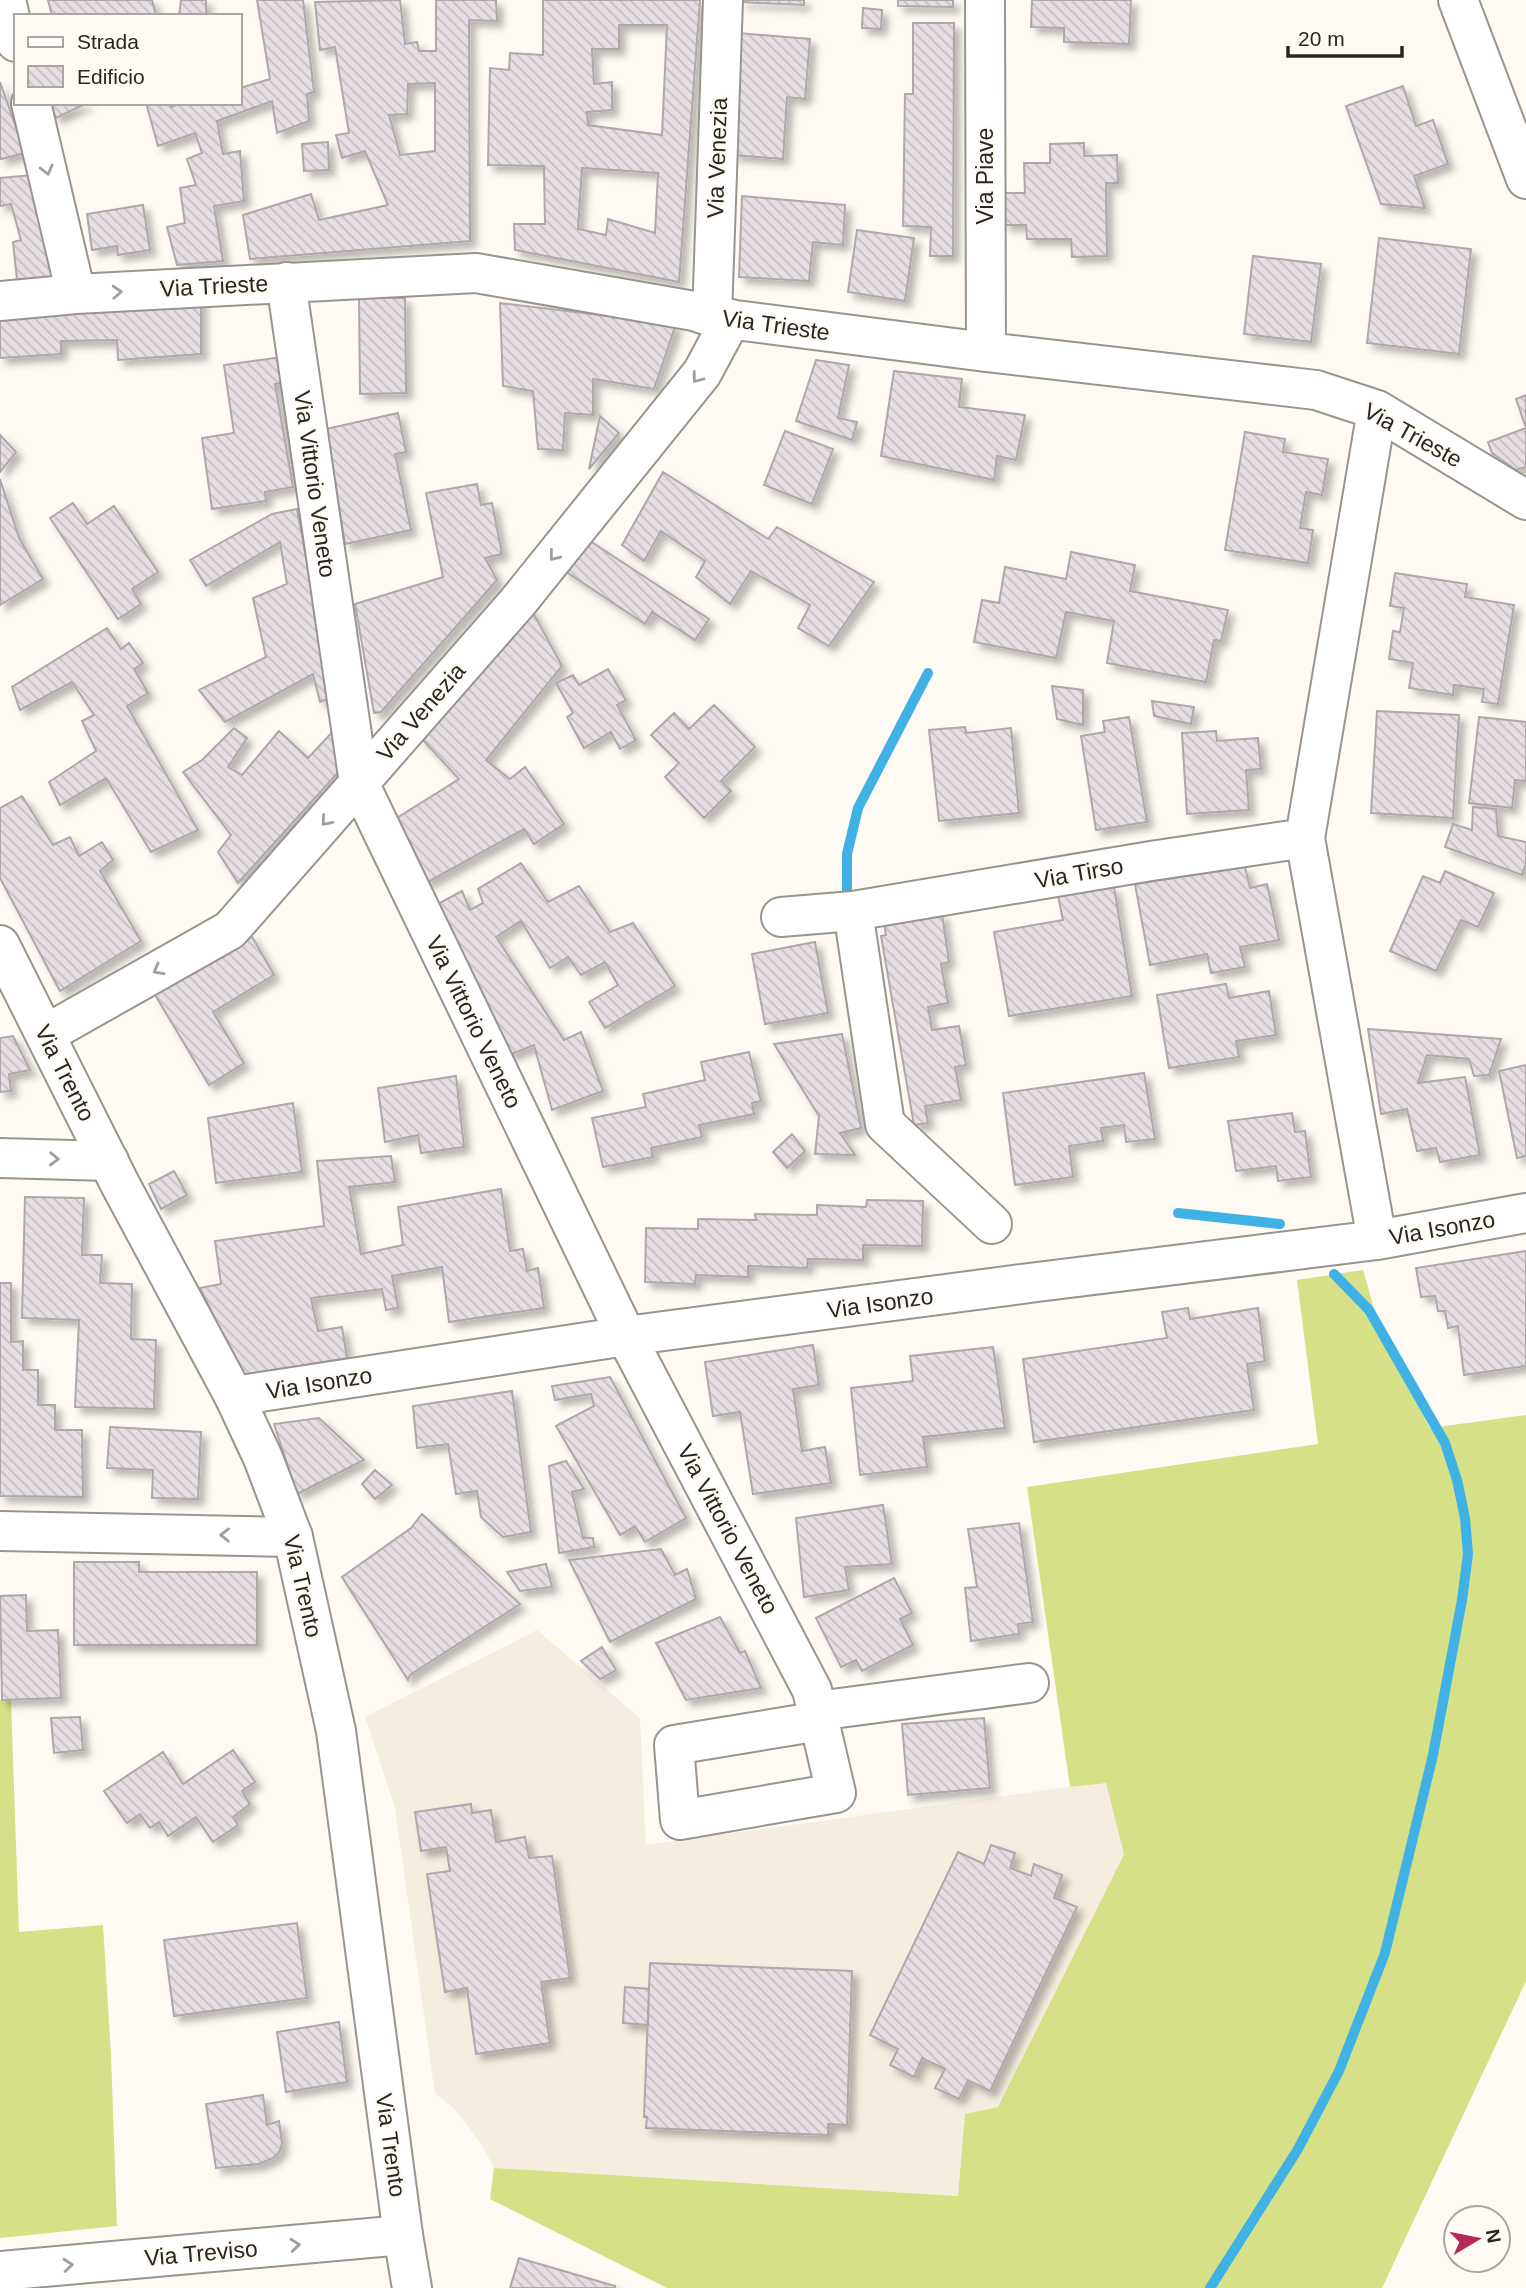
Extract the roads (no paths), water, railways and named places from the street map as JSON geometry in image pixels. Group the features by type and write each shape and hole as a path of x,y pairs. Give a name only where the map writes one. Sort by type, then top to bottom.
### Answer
{"street":[{"path":"6,0 14,34"},
{"name":"Via Venezia","path":"46,1034 230,930 517,603 702,373 721,318 723,0"},
{"name":"Via Piave","path":"985,0 985,352"},
{"path":"1458,0 1526,179"},
{"path":"31,105 76,294"},
{"name":"Via Trieste","path":"0,301 286,282 476,274 694,311 721,318 1316,390 1377,410 1526,500"},
{"name":"Via Vittorio Veneto","path":"286,282 359,783 626,1336 812,1689 818,1716 1029,1683"},
{"path":"1377,410 1305,838 1377,1240"},
{"name":"Via Tirso","path":"781,917 853,911 1305,838"},
{"path":"853,911 886,1124 992,1224"},
{"name":"Via Trento","path":"0,945 109,1161 234,1396 263,1458 293,1537 336,1731 412,2288"},
{"path":"0,1158 109,1161"},
{"name":"Via Isonzo","path":"234,1396 626,1336 1377,1240 1526,1213"},
{"path":"0,1531 293,1537"},
{"name":"Via Treviso","path":"0,2270 403,2235"}],"waterway":[{"path":"847,892 847,854 858,808 928,673"},
{"path":"1178,1213 1280,1224"},
{"path":"1210,2288 1298,2149 1339,2071 1385,1953 1433,1755 1468,1554 1465,1518 1445,1443 1369,1310 1334,1274"}]}
